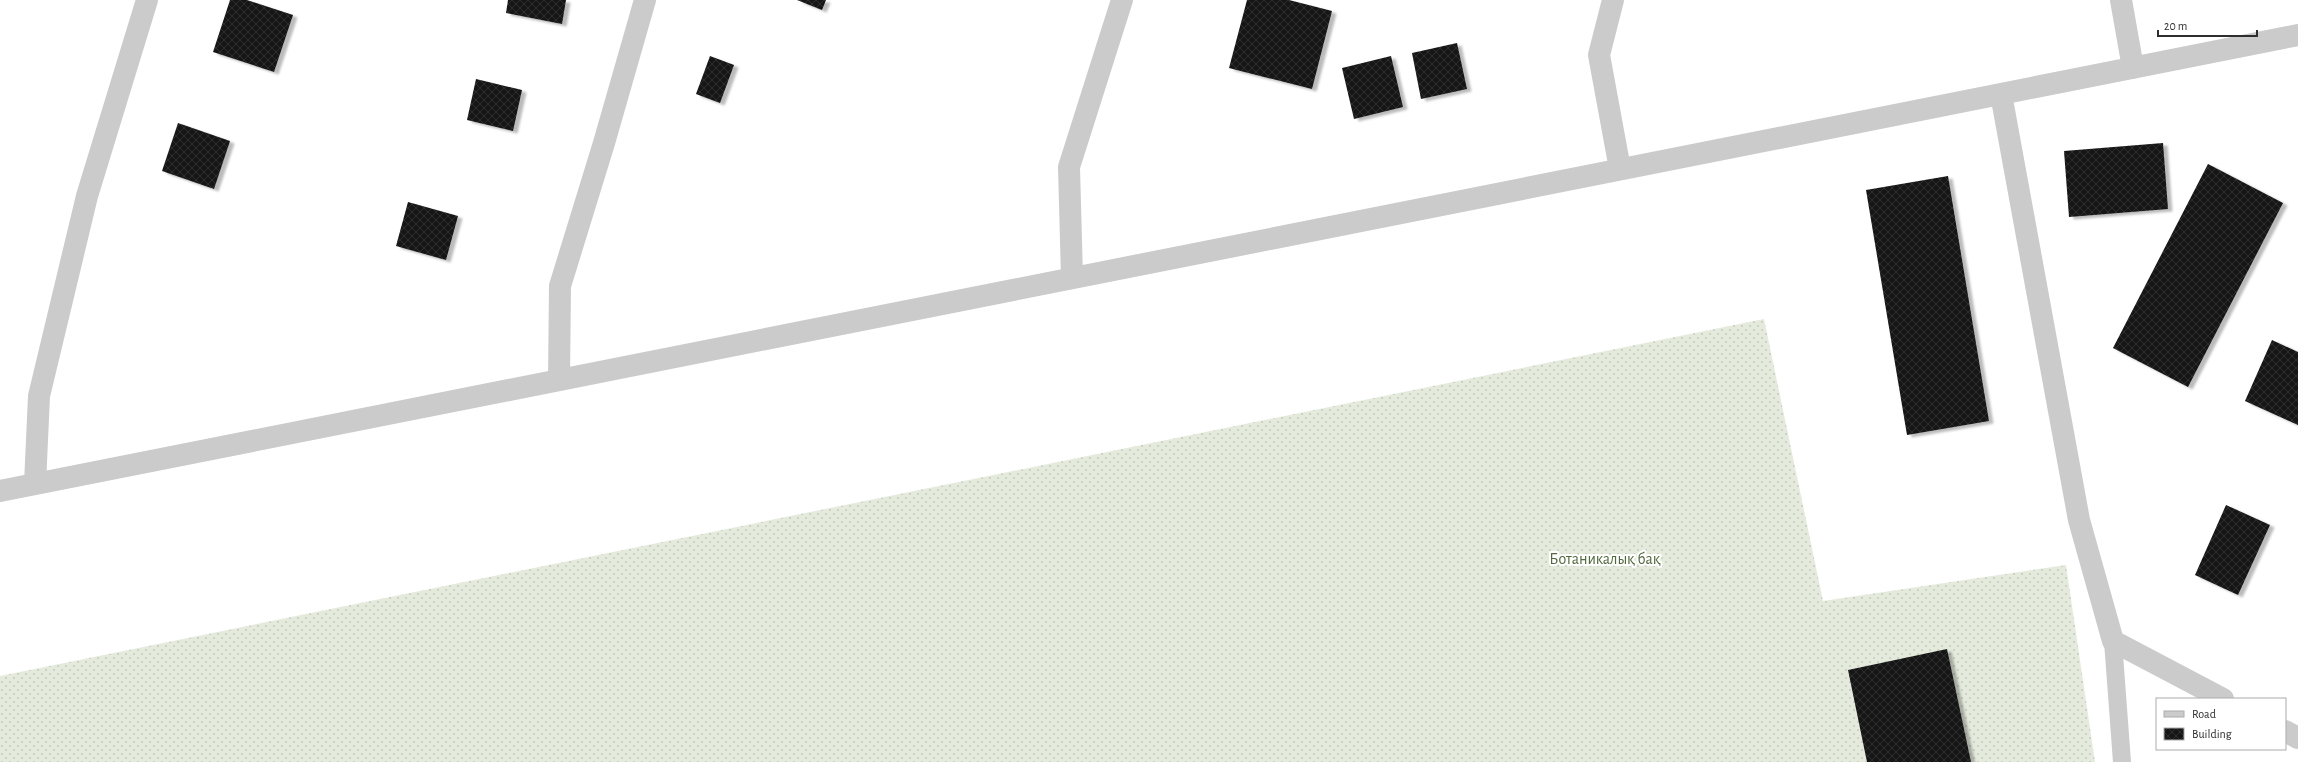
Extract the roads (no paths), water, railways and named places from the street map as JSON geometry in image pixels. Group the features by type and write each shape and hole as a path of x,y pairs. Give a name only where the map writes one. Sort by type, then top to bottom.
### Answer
{"street":[{"path":"35,484 39,396 87,196 147,0"},
{"path":"559,380 560,286 604,143 645,0"},
{"path":"1072,278 1069,167 1122,0"},
{"path":"1613,0 1599,55 1620,169"},
{"path":"2121,0 2133,68"},
{"path":"0,490 2298,35"},
{"path":"2000,94 2079,520 2113,641 2222,698"},
{"path":"2286,732 2298,738"}],"lane":[{"path":"2113,641 2122,762"}],"park label":[{"name":"Ботаникалық бақ","path":"1605,559"}]}
